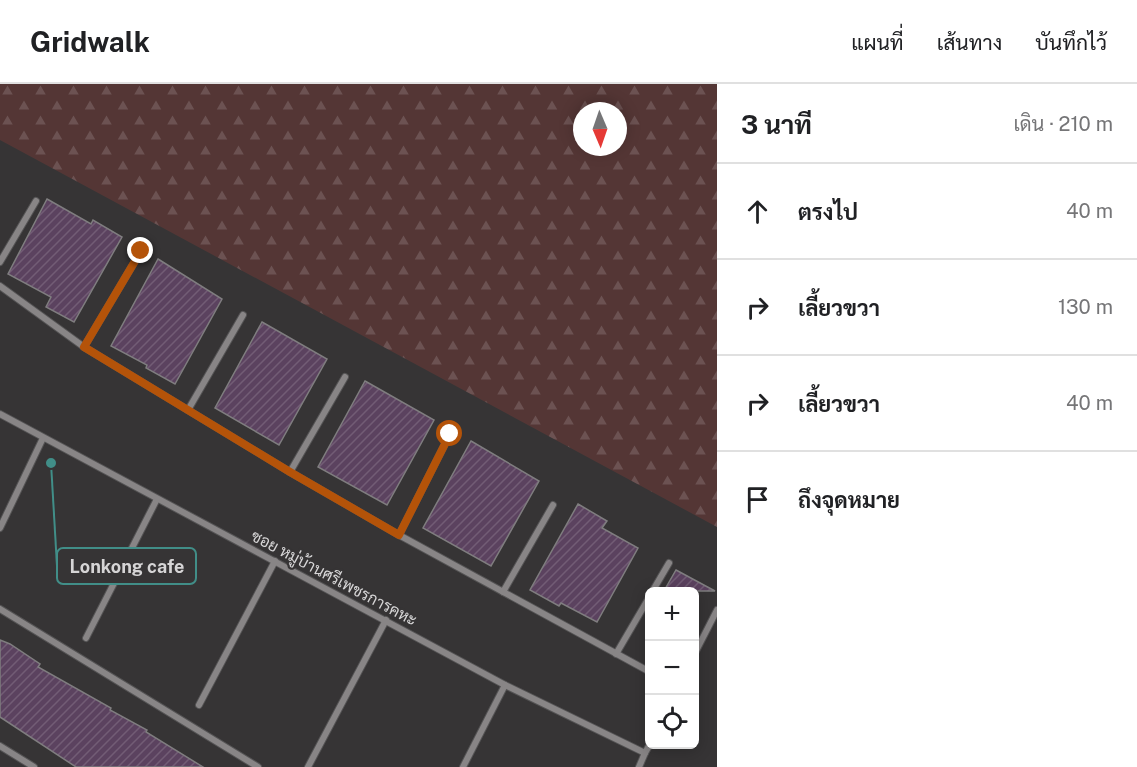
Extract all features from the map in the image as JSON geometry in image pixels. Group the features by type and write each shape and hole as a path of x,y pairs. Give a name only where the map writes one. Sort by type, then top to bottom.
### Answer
{"street":[{"path":"0,262 36,201"},
{"path":"84,347 141,251"},
{"path":"0,286 84,347 290,472 399,535 645,669"},
{"path":"188,410 243,315"},
{"path":"290,472 345,377"},
{"name":"ซอย หมู่บ้านศรีเพชรการคหะ","path":"0,414 505,685 645,753"},
{"path":"399,535 450,434"},
{"path":"0,528 43,438"},
{"path":"86,638 157,499"},
{"path":"503,592 553,505"},
{"path":"199,705 275,561"},
{"path":"654,587 669,563"},
{"path":"616,654 645,605"},
{"path":"0,609 258,767"},
{"path":"699,645 717,610"},
{"path":"308,767 386,620"},
{"path":"463,767 505,685"},
{"path":"0,746 34,767"},
{"path":"639,767 647,749"}],"green space":[{"path":"0,84 717,84 717,527 0,140"}],"building":[{"path":"47,199 91,224 93,220 122,237 74,322 46,307 51,297 8,274"},
{"path":"158,259 222,299 175,384 146,368 147,365 111,346"},
{"path":"262,322 327,359 279,445 215,408"},
{"path":"365,381 434,420 387,505 318,467"},
{"path":"471,441 539,481 491,566 423,528"},
{"path":"578,504 607,521 602,528 638,548 597,622 561,603 559,606 530,590"},
{"path":"676,570 715,591 699,591 699,587 666,587"},
{"path":"0,640 40,664 38,667 111,708 110,710 147,730 146,732 203,767 76,767 0,717"}],"place":[{"name":"Lonkong cafe","path":"51,463"}],"route":[{"path":"141,251 84,347 290,472 399,535 450,434"}]}
